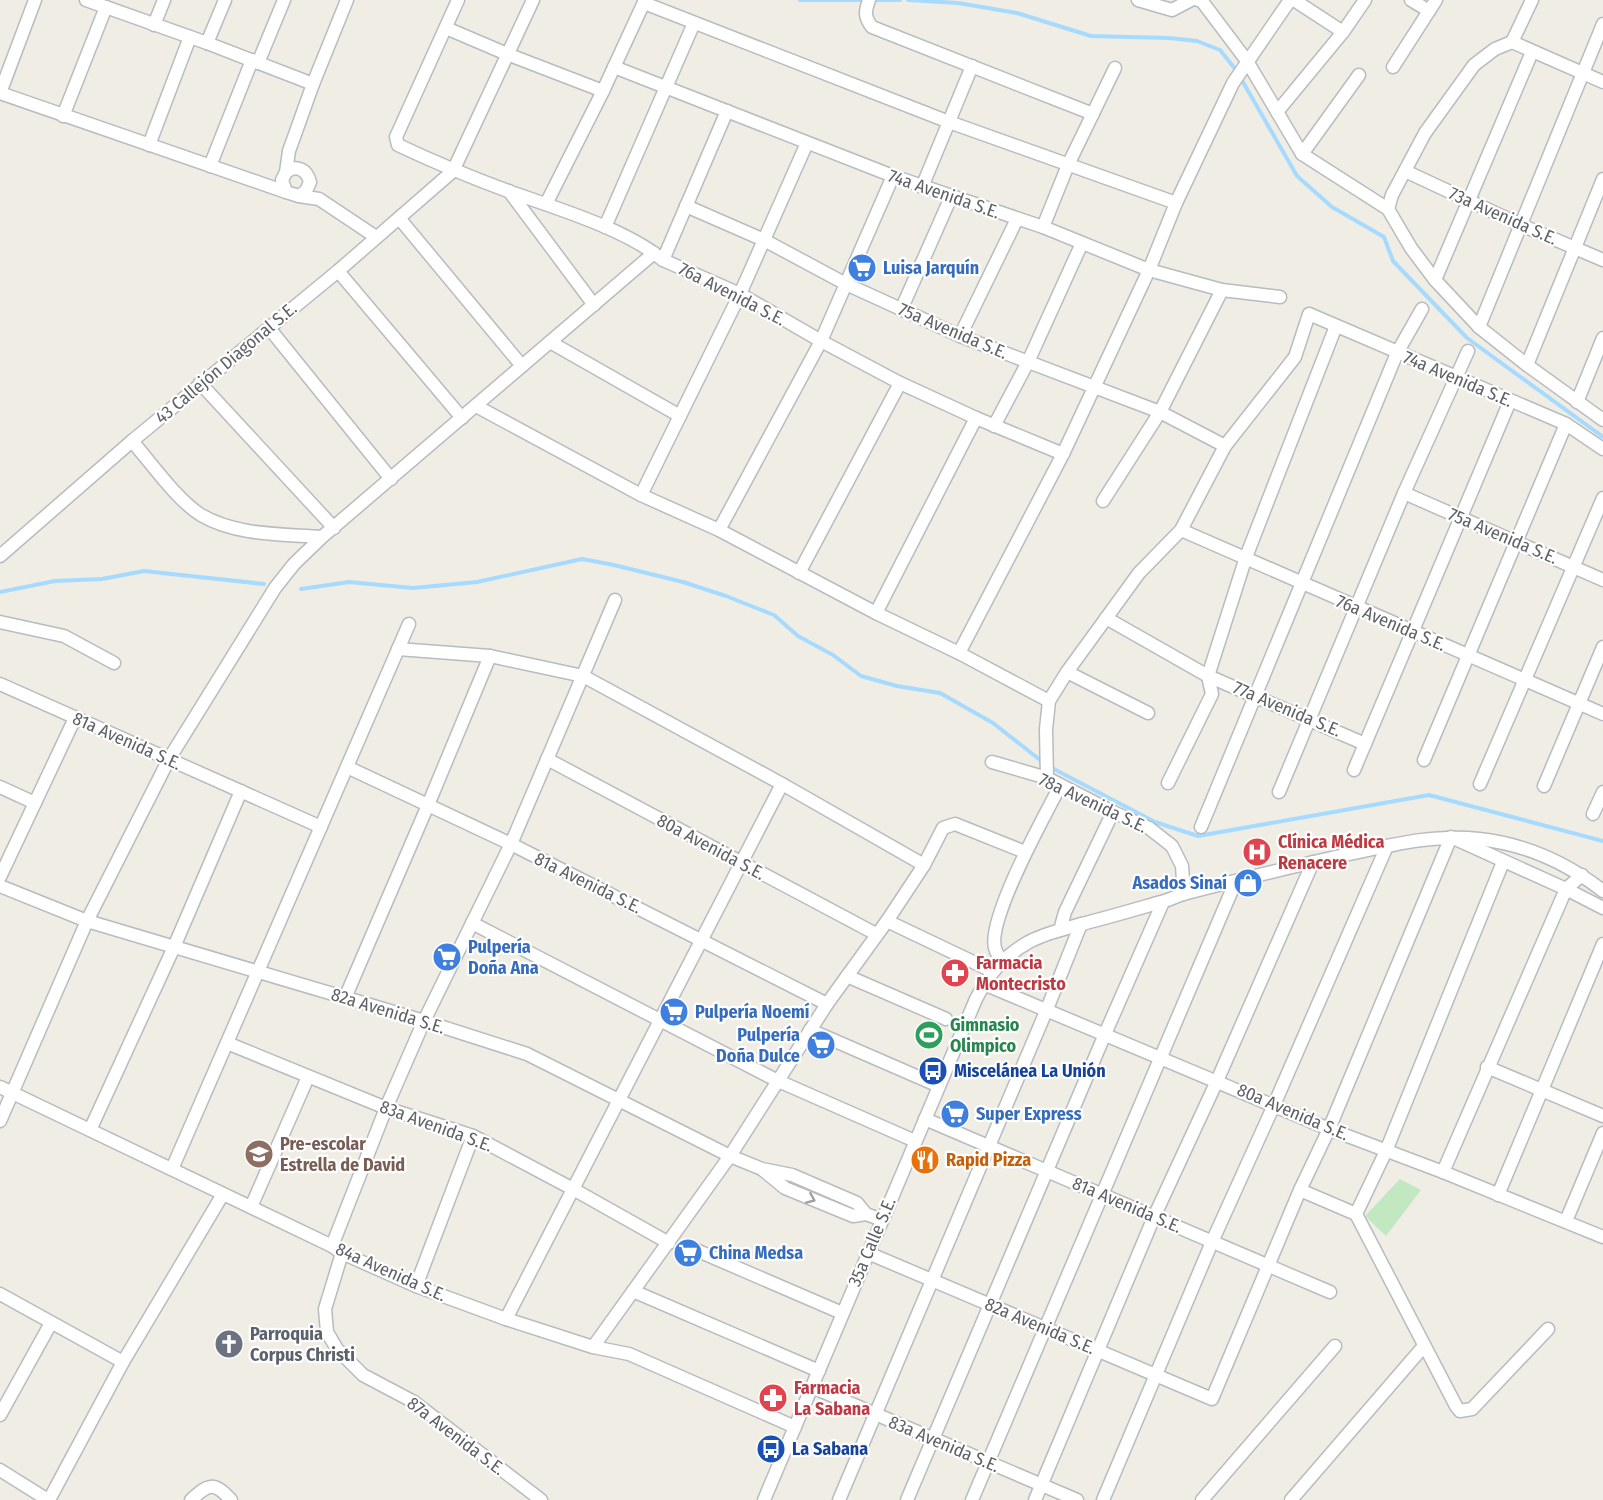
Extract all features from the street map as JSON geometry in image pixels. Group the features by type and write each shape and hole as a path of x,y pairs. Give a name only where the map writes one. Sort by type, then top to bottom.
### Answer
{"street":[{"path":"35,0 0,93 286,192 319,199 376,237"},
{"path":"154,26 164,0"},
{"path":"207,43 225,0"},
{"path":"210,166 284,0"},
{"path":"286,192 282,185 289,151 347,0"},
{"path":"458,0 446,28 603,91"},
{"path":"453,171 533,0"},
{"path":"1138,0 1172,10 1191,0"},
{"path":"1198,0 1201,0 1277,112 1302,154 1388,208 1411,248 1435,280 1479,327 1603,420"},
{"path":"959,653 1063,454 1149,270 1176,203 1233,83 1292,0 1343,32"},
{"path":"1277,112 1343,32 1365,0"},
{"path":"1393,67 1432,5 1411,0"},
{"path":"1388,208 1392,195 1425,133 1474,65 1495,49 1512,42 1532,0"},
{"path":"546,204 603,91 644,2 949,122 1176,203"},
{"path":"63,116 96,3 313,84"},
{"path":"867,5 866,19 872,27 1093,114"},
{"path":"605,227 694,23"},
{"path":"1479,327 1603,24"},
{"name":"76a Avenida S.E.","path":"446,28 396,137 398,145 453,171 605,227 658,256 740,294 900,383 994,426 1063,454"},
{"path":"149,145 190,37"},
{"path":"1512,42 1603,82"},
{"path":"1435,280 1532,52"},
{"path":"922,187 972,66"},
{"name":"74a Avenida S.E.","path":"614,67 893,176 1042,227 1149,270 1222,290 1280,297"},
{"path":"1042,227 1068,165 1115,68"},
{"path":"1302,154 1359,75"},
{"path":"0,1121 87,921 169,759 275,588 294,564 322,537 594,305 658,256 686,206 727,111"},
{"path":"641,495 740,294 807,143"},
{"path":"289,151 299,168 309,178 319,199"},
{"path":"264,184 290,169 299,168"},
{"name":"43 Callejón Diagonal S.E.","path":"0,556 200,383 338,271 453,171"},
{"name":"73a Avenida S.E.","path":"1405,171 1603,260"},
{"path":"719,530 821,341 893,176"},
{"path":"299,196 309,187 309,178"},
{"path":"1527,365 1603,179"},
{"path":"509,191 594,305"},
{"path":"901,310 951,197"},
{"name":"75a Avenida S.E.","path":"686,206 764,240 846,284 901,310 960,336 1160,412 1225,446"},
{"path":"399,219 522,366"},
{"path":"960,336 1017,219"},
{"path":"994,426 1028,362 1082,243"},
{"path":"338,271 462,418"},
{"path":"1103,501 1160,412 1222,290"},
{"path":"1202,827 1397,353 1422,309"},
{"name":"74a Avenida S.E.","path":"1225,446 1295,357 1309,314 1566,424 1603,449"},
{"path":"1168,783 1212,693 1208,676 1246,557 1336,326"},
{"path":"269,328 391,479"},
{"path":"1577,402 1603,338"},
{"path":"550,342 680,416"},
{"path":"1279,792 1404,494 1468,351"},
{"path":"200,383 334,528"},
{"path":"799,573 900,383"},
{"path":"1354,770 1510,401"},
{"path":"476,406 641,495 719,530 1049,701"},
{"path":"876,613 976,418"},
{"path":"1424,760 1566,424"},
{"path":"132,441 172,488 200,514 223,525 245,530 322,537"},
{"path":"1047,778 1046,729 1049,701 1067,672 1139,573 1181,530 1225,446"},
{"name":"75a Avenida S.E.","path":"1404,494 1603,580"},
{"path":"1480,784 1603,498"},
{"name":"76a Avenida S.E.","path":"1181,530 1603,714"},
{"name":"87a Avenida S.E.","path":"541,1500 414,1402 363,1375 337,1349 327,1332 325,1309 337,1249 386,1108 424,1021 511,844 615,600"},
{"name":"77a Avenida S.E.","path":"1106,618 1208,676 1365,744"},
{"path":"0,622 64,636 114,663"},
{"path":"172,1169 409,624"},
{"path":"1544,786 1603,647"},
{"path":"398,649 490,656 583,675 924,865"},
{"path":"345,998 490,656"},
{"path":"1067,672 1148,713"},
{"name":"81a Avenida S.E.","path":"0,684 321,827"},
{"path":"0,877 75,718"},
{"name":"80a Avenida S.E.","path":"547,759 876,934"},
{"name":"78a Avenida S.E.","path":"992,762 1047,778 1149,828 1172,846 1182,866 1184,894"},
{"name":"81a Avenida S.E.","path":"347,767 511,844 826,1004"},
{"path":"506,1318 782,784"},
{"path":"1001,961 995,948 995,928 1025,852 1060,786"},
{"path":"0,787 35,803"},
{"path":"90,1130 174,947 241,791"},
{"path":"1593,814 1603,792"},
{"path":"1060,930 1065,912 1113,812"},
{"path":"593,1347 730,1156 826,1004 887,921 924,865 943,828 955,824 1025,852"},
{"path":"1184,894 1387,846 1451,837 1480,838 1540,853 1582,874 1603,891"},
{"path":"1451,837 1603,908"},
{"path":"1268,1266 1329,1129 1451,837"},
{"path":"1103,1500 1212,1242 1387,846"},
{"path":"1035,1500 1154,1217 1313,862"},
{"path":"1356,1214 1386,1151 1503,862"},
{"path":"1443,1172 1566,889 1582,874"},
{"path":"972,1500 1235,883"},
{"name":"82a Avenida S.E.","path":"0,886 87,921 527,1054 730,1156 762,1169 785,1188 853,1216 866,1214 882,1220"},
{"name":"35a Calle S.E.","path":"764,1500 915,1141 984,984 992,971 1001,961 1028,942 1060,930 1163,902 1184,894"},
{"path":"907,1500 1163,902"},
{"path":"887,921 992,971"},
{"path":"472,923 776,1080 915,1141"},
{"path":"839,1500 1081,924"},
{"path":"1498,1195 1603,944"},
{"path":"847,976 946,1019"},
{"name":"80a Avenida S.E.","path":"984,984 1329,1129 1603,1237"},
{"path":"810,1030 939,1086"},
{"name":"83a Avenida S.E.","path":"227,1043 386,1108 473,1136 669,1243"},
{"path":"1487,1067 1603,1116"},
{"path":"251,1207 308,1077"},
{"name":"84a Avenida S.E.","path":"0,1087 416,1286 593,1347 630,1354 795,1427"},
{"name":"81a Avenida S.E.","path":"925,1119 1329,1292"},
{"path":"1566,1221 1603,1133"},
{"path":"416,1286 473,1136"},
{"path":"1591,1162 1603,1167"},
{"path":"1300,1190 1356,1214 1460,1411 1465,1412 1472,1408 1548,1329"},
{"path":"0,1470 49,1500 123,1362 224,1194"},
{"path":"689,1247 842,1313"},
{"name":"82a Avenida S.E.","path":"868,1253 1212,1399 1268,1266"},
{"path":"633,1291 819,1371"},
{"path":"0,1294 123,1362"},
{"path":"0,1415 51,1323"},
{"path":"1202,1500 1335,1346"},
{"path":"1291,1500 1424,1346"},
{"name":"83a Avenida S.E.","path":"812,1387 1077,1500"},
{"path":"191,1500 202,1489 209,1486 216,1487 231,1500"}],"green space":[{"path":"1400,1179 1421,1190 1386,1236 1365,1216"}],"waterway":[{"path":"800,0 865,0"},
{"path":"873,0 900,0"},
{"path":"908,0 958,3 1017,13 1091,36 1197,41 1220,50 1236,70 1297,176 1332,207 1384,237 1393,261 1467,338 1603,437"},
{"path":"301,589 349,582 413,588 477,582 582,559 614,565 683,582 774,615 798,636 833,655 861,676 897,686 940,693 993,723 1044,763"},
{"path":"0,592 55,581 102,579 144,571 264,584"},
{"path":"1050,767 1155,822 1198,836 1429,795 1603,841"}],"place":[{"name":"Luisa Jarquín","path":"862,268"},
{"name":"Clínica Médica Renacere","path":"1257,852"},
{"name":"Asados Sinaí","path":"1248,883"},
{"name":"Pulpería Doña Ana","path":"447,957"},
{"name":"Farmacia Montecristo","path":"955,973"},
{"name":"Pulpería Noemí","path":"674,1012"},
{"name":"Gimnasio Olimpico","path":"929,1035"},
{"name":"Pulpería Doña Dulce","path":"821,1045"},
{"name":"Miscelánea La Unión","path":"933,1071"},
{"name":"Super Express","path":"955,1114"},
{"name":"Pre-escolar Estrella de David","path":"259,1154"},
{"name":"Rapid Pizza","path":"925,1160"},
{"name":"China Medsa","path":"688,1253"},
{"name":"Parroquia Corpus Christi","path":"229,1344"},
{"name":"Farmacia La Sabana","path":"773,1398"},
{"name":"La Sabana","path":"771,1449"}]}
